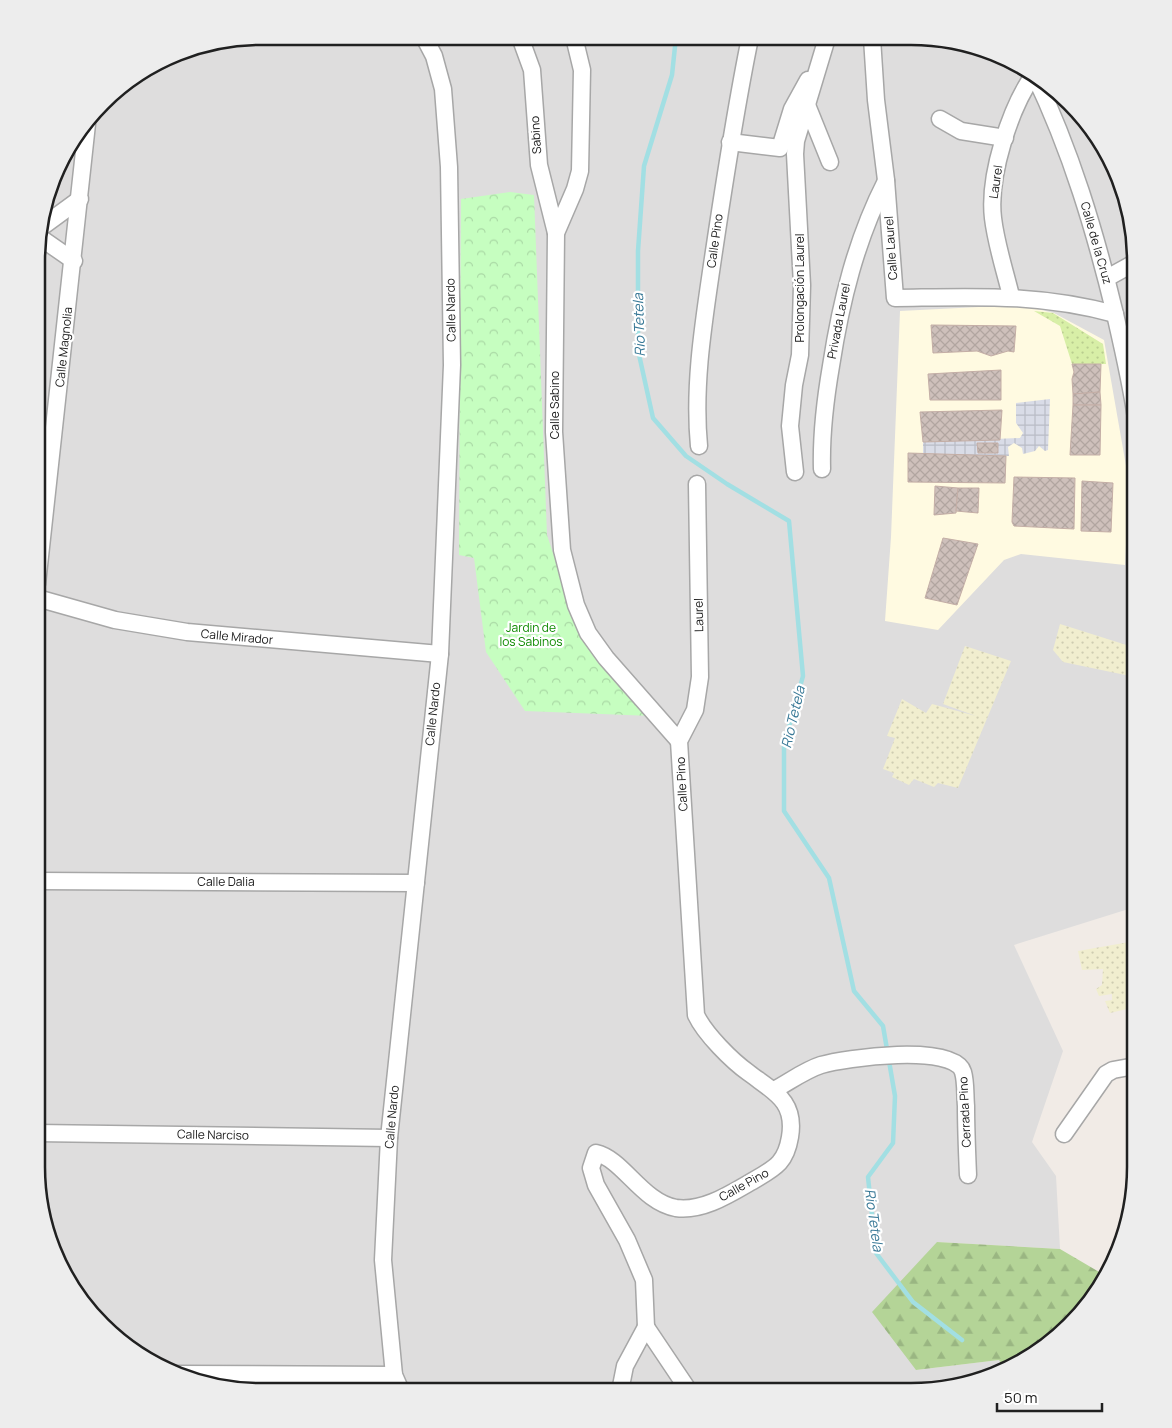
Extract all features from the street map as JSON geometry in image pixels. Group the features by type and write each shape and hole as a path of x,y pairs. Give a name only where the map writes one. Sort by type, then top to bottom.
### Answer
{"street":[{"name":"Calle Nardo","path":"398,1383 394,1375 383,1260 389,1138 440,654 452,365 449,167 443,89 434,56 428,45"},
{"name":"Sabino","path":"523,45 532,70 538,165 556,233"},
{"name":"Calle Sabino","path":"576,45 582,70 580,171 575,189 556,233 554,432 562,550 573,596 588,633 602,652 679,741"},
{"name":"Calle Pino","path":"699,446 696,417 702,329 730,142 749,45"},
{"path":"825,45 807,105 830,162"},
{"name":"Calle Laurel","path":"872,45 876,100 886,180 895,298 1011,296 1073,304 1115,314"},
{"path":"730,142 780,148 795,102 822,60"},
{"name":"Laurel","path":"1011,296 993,218 993,188 1016,104 1030,80"},
{"name":"Calle de la Cruz","path":"1042,90 1053,113 1079,183 1107,278 1127,365"},
{"name":"Prolongación Laurel","path":"795,472 790,417 800,355 802,285 794,154 807,105"},
{"path":"940,119 961,130 1006,138"},
{"name":"Calle Magnolia","path":"45,521 86,135"},
{"name":"Privada Laurel","path":"822,469 821,435 843,295 859,240 886,180"},
{"path":"49,222 80,199"},
{"path":"46,241 74,261"},
{"path":"1107,278 1127,267"},
{"name":"Laurel","path":"679,741 695,710 700,677 697,484"},
{"name":"Calle Mirador","path":"45,600 115,620 187,632 440,654"},
{"name":"Calle Pino","path":"646,1327 644,1280 627,1240 596,1185 591,1168 593,1157 596,1154 608,1158 652,1197 674,1208 686,1209 720,1200 771,1170 788,1152 792,1126 791,1112 774,1090 748,1073 705,1030 696,1015 679,741"},
{"name":"Calle Dalia","path":"45,881 416,883"},
{"name":"Cerrada Pino","path":"774,1090 819,1066 854,1058 910,1054 957,1063 963,1071 965,1089 968,1174"},
{"path":"1064,1134 1106,1074 1113,1070 1127,1067"},
{"name":"Calle Narciso","path":"45,1132 389,1138"},
{"path":"622,1383 625,1366 646,1327 684,1383"},
{"path":"199,1374 394,1375"}],"shaded area":[{"path":"247,45 925,45 953,49 980,56 1019,74 1031,81 1064,108 1091,141 1105,166 1116,192 1123,219 1127,247 1127,910 1014,945 1063,1051 1032,1142 1056,1176 1060,1249 937,1242 916,1370 999,1360 1001,1363 980,1372 953,1379 925,1383 247,1383 219,1379 192,1372 153,1354 141,1347 108,1320 81,1287 67,1262 56,1236 49,1209 45,1181 45,247 49,219 56,192 74,153 81,141 108,108 141,81 166,67 192,56 219,49"},
{"path":"1020,305 1054,313 1104,340 1127,472 1125,565 1021,554 1004,560 938,630 885,621 891,537 900,311"},
{"path":"1050,399 1048,450 1045,451 1039,446 1035,451 1023,454 1022,448 1014,443 1008,447 1009,456 923,454 923,442 1020,438 1023,433 1016,423 1016,403"},
{"path":"1060,624 1127,645 1127,675 1063,662 1053,650"},
{"path":"965,646 1011,661 958,788 938,783 934,787 914,779 909,785 892,777 894,773 883,769 895,738 887,736 902,699 926,713 932,704 976,716 943,704"},
{"path":"1127,942 1127,1009 1110,1013 1105,1001 1112,1000 1112,994 1099,996 1096,989 1102,985 1103,969 1082,970 1078,951"}],"green space":[{"name":"Jardin de los Sabinos","path":"510,192 534,195 547,535 578,628 652,716 525,711 486,652 474,558 459,555 461,199"},
{"path":"1034,311 1053,313 1103,344 1106,364 1072,364 1060,326"},
{"path":"937,1242 1060,1249 1100,1272 1091,1287 1064,1320 1031,1347 1001,1363 999,1360 916,1370 872,1312"}],"building":[{"path":"931,325 1016,326 1014,352 1008,351 991,356 977,351 933,353"},
{"path":"1072,364 1101,364 1100,392 1073,394 1072,379 1074,372"},
{"path":"1001,370 1001,400 930,400 928,374"},
{"path":"1100,392 1101,405 1073,405 1073,394"},
{"path":"1073,405 1101,405 1100,455 1070,455"},
{"path":"1002,410 1000,440 923,442 920,412"},
{"path":"977,443 998,443 998,453 978,453"},
{"path":"908,453 1006,456 1005,483 908,482"},
{"path":"1014,477 1075,478 1074,529 1014,526 1012,522"},
{"path":"1082,481 1113,483 1111,532 1081,531"},
{"path":"935,486 958,488 956,513 934,515"},
{"path":"958,488 979,488 978,513 956,511"},
{"path":"943,538 978,544 957,605 925,598"}],"waterway":[{"name":"Rio Tetela","path":"675,45 672,75 644,166 638,251 638,350 653,418 686,456 727,484 789,521 803,676 784,745 784,811 829,878 854,991 883,1026 895,1096 893,1143 868,1177 876,1253 913,1302 962,1340"}]}
